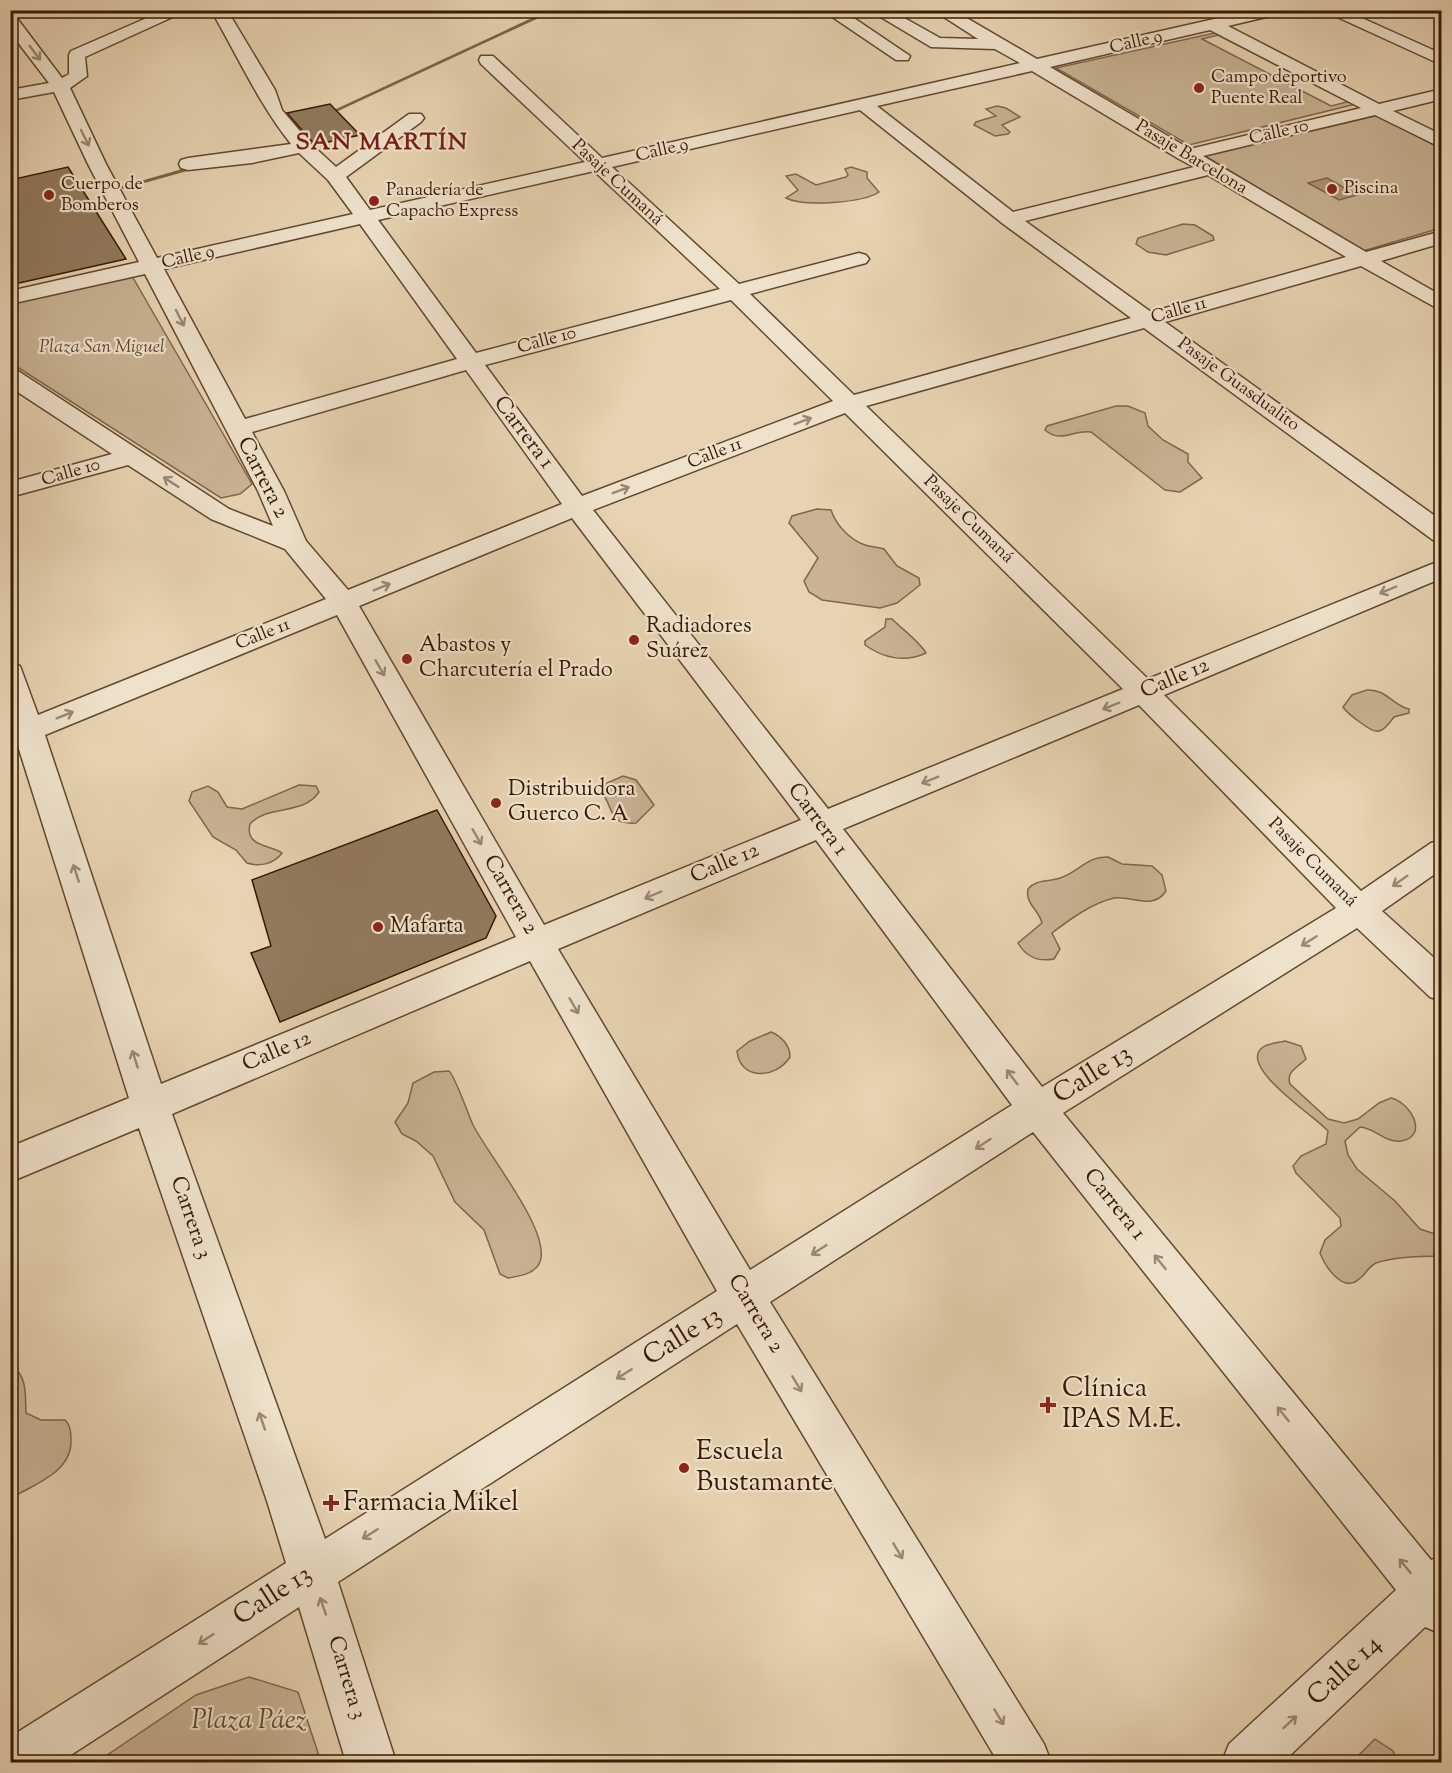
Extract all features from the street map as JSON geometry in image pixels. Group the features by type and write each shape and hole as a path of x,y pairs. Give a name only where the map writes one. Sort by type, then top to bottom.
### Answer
{"street":[{"path":"10,95 60,86 78,75 77,56 90,47 180,10"},
{"name":"Carrera 1","path":"219,10 266,90 274,111 303,147 334,176 577,507 686,645 1037,1109 1437,1594"},
{"path":"830,10 902,56"},
{"path":"877,10 937,43 999,44"},
{"name":"Pasaje Barcelona","path":"941,10 1442,305"},
{"name":"Calle 9","path":"10,298 1038,67 1277,10"},
{"path":"1330,10 1442,60"},
{"name":"Carrera 2","path":"10,20 60,86 98,164 271,491 294,543 343,602 537,943 744,1298 1026,1762"},
{"path":"1213,25 1442,143"},
{"name":"Pasaje Cumaná","path":"487,60 734,291 1144,692 1359,910 1442,987"},
{"name":"Calle 10","path":"1186,155 1442,94"},
{"name":"Pasaje Guasdualito","path":"864,105 1009,219 1442,534"},
{"path":"334,176 415,118"},
{"path":"188,164 252,157 303,147"},
{"path":"1009,219 1210,169"},
{"name":"Calle 11","path":"20,734 577,507 848,404 1442,237"},
{"name":"Calle 10","path":"237,429 470,362 859,259"},
{"path":"10,376 220,514 294,543"},
{"name":"Calle 10","path":"10,490 131,456"},
{"path":"220,514 248,511 257,506 271,491"},
{"name":"Calle 12","path":"10,1165 820,825 1442,568"},
{"name":"Carrera 3","path":"10,673 20,734 290,1501 371,1762"},
{"name":"Calle 13","path":"16,1762 311,1571 744,1298 1037,1109 1359,910 1442,852"},
{"name":"Calle 14","path":"1247,1762 1437,1594"}],"green space":[{"name":"Campo deportivo Puente Real","path":"1219,32 1356,104 1189,145 1056,68","holes":["1218,35 1347,101 1331,106 1202,39"]},
{"path":"997,106 1006,108 1020,117 1002,125 1010,132 1008,134 995,136 974,125 976,122 996,116 986,109"},
{"path":"1379,115 1441,149 1441,228 1363,251 1205,156"},
{"path":"851,167 867,172 867,178 879,192 860,199 819,203 786,198 798,190 786,176 796,174 816,185 846,177 848,175 845,169"},
{"path":"1183,224 1195,225 1213,236 1214,240 1166,255 1148,252 1136,244 1138,238"},
{"name":"Plaza San Miguel","path":"132,276 252,484 240,494 221,498 11,363 10,304"},
{"path":"1116,406 1128,406 1145,413 1148,426 1163,440 1188,454 1188,462 1202,478 1180,492 1165,490 1091,432 1057,436 1045,430 1047,426"},
{"path":"817,509 831,510 840,526 854,540 884,549 897,566 919,578 920,585 897,603 880,608 822,600 809,592 804,581 818,558 789,523 792,516"},
{"path":"886,619 892,619 926,653 910,658 894,658 865,645 865,641 885,627"},
{"path":"1367,690 1380,692 1398,705 1409,709 1409,713 1394,717 1382,730 1371,730 1343,707 1352,695"},
{"path":"623,776 636,780 654,805 636,823 627,823 616,818 601,791 607,783"},
{"path":"299,785 316,786 319,792 304,804 266,814 250,824 249,832 255,841 282,853 271,862 257,865 247,863 236,850 213,837 189,801 192,792 208,786 218,792 227,807 242,809"},
{"path":"1108,857 1122,864 1152,866 1162,875 1166,891 1155,900 1114,898 1081,912 1052,933 1060,949 1054,959 1038,959 1025,952 1018,943 1042,923 1028,899 1028,889 1039,882 1067,875 1094,859"},
{"path":"771,1032 784,1042 790,1057 776,1070 759,1074 751,1072 740,1061 737,1051 750,1041"},
{"path":"1285,1041 1301,1046 1306,1059 1291,1073 1290,1084 1328,1119 1344,1123 1358,1119 1379,1103 1391,1098 1405,1106 1410,1112 1416,1126 1410,1138 1401,1141 1390,1140 1360,1127 1345,1141 1348,1155 1357,1169 1395,1201 1420,1229 1441,1236 1441,1256 1399,1258 1376,1263 1353,1283 1341,1281 1330,1271 1320,1253 1325,1240 1341,1226 1340,1218 1296,1173 1293,1166 1301,1156 1326,1144 1328,1131 1281,1091 1260,1066 1258,1055 1263,1047"},
{"path":"449,1071 473,1125 515,1191 535,1228 541,1258 537,1267 529,1273 508,1278 500,1274 484,1230 455,1202 433,1156 416,1141 402,1134 395,1122 408,1103 413,1083 434,1072"},
{"path":"11,1365 23,1381 26,1413 41,1420 65,1420 70,1428 71,1443 69,1453 57,1470 49,1477 11,1498"},
{"name":"Plaza Páez","path":"249,1677 298,1692 321,1762 97,1762 196,1695"},
{"path":"1375,1739 1393,1751 1398,1762 1352,1762"}],"shaded area":[{"name":"Piscina","path":"1327,178 1357,195 1339,200 1308,183"}],"building":[{"path":"330,104 360,135 315,145 287,113"},
{"path":"68,167 126,259 10,285 10,180"},
{"name":"Mafarta","path":"437,810 496,916 486,938 280,1022 251,953 271,946 252,880"}],"waterway":[{"path":"336,110 554,10"},
{"path":"123,187 196,167"}],"place":[{"name":"Campo deportivo Puente Real","path":"1199,88"},
{"name":"Piscina","path":"1332,189"},
{"name":"Cuerpo de Bomberos","path":"49,195"},
{"name":"Panadería de Capacho Express","path":"374,201"},
{"name":"Radiadores Suárez","path":"634,640"},
{"name":"Abastos y Charcutería el Prado","path":"407,659"},
{"name":"Distribuidora Guerco C. A","path":"496,803"},
{"name":"Mafarta","path":"378,927"},
{"name":"Clínica IPAS M.E.","path":"1048,1405"},
{"name":"Escuela Bustamante","path":"684,1468"},
{"name":"Farmacia Mikel","path":"331,1503"}],"district":[{"name":"SAN MARTÍN","path":"382,143"}]}
